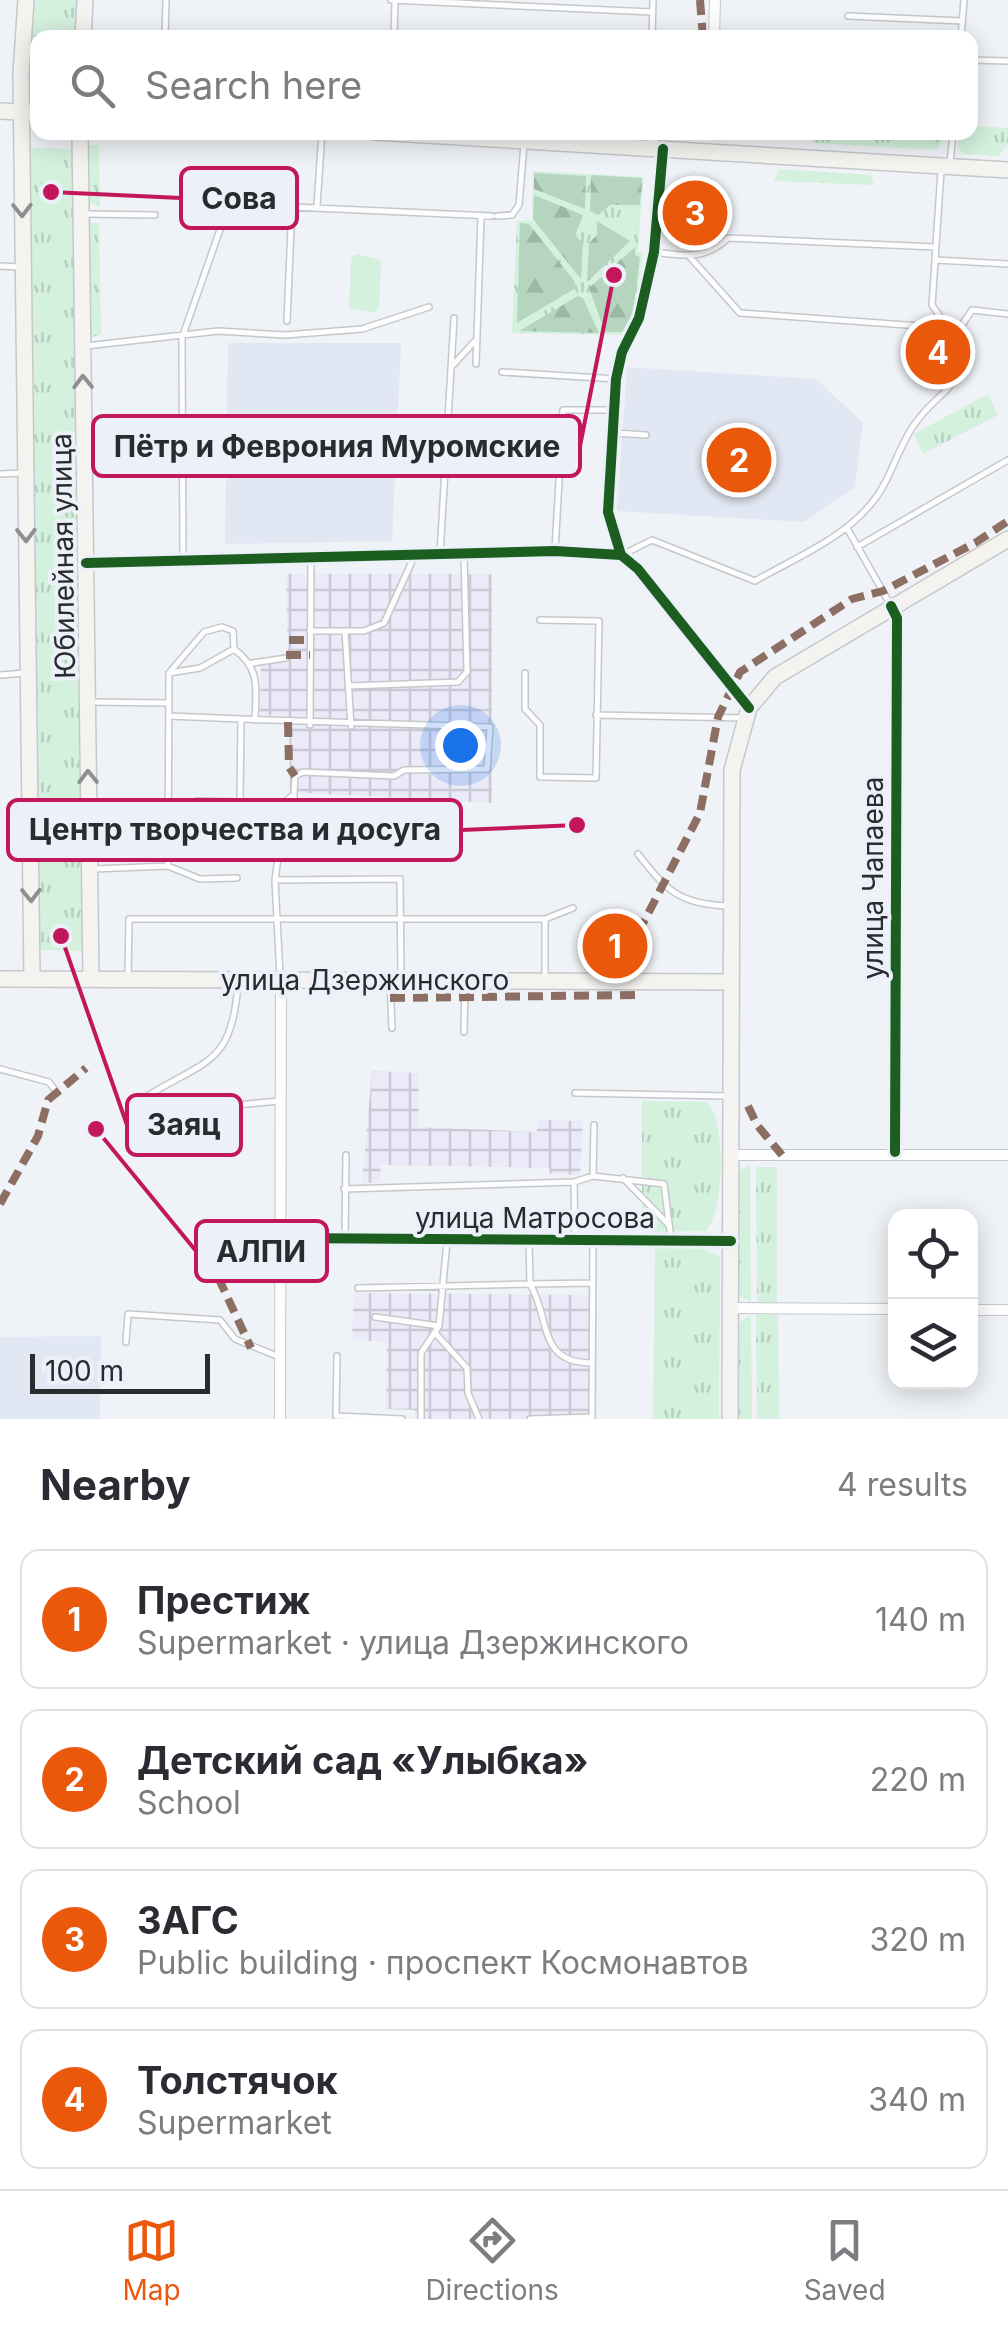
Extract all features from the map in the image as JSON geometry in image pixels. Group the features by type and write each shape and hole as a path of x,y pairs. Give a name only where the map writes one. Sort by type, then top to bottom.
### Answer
{"main road":[{"name":"Юбилейная улица","path":"26,0 29,113 22,267 32,979"},
{"path":"83,30 85,0"},
{"path":"0,111 29,113"},
{"name":"Юбилейная улица","path":"80,140 91,979"},
{"path":"507,140 656,143 1008,170"},
{"path":"730,1419 732,770 746,713 775,677 800,659 1008,540"},
{"name":"улица Дзержинского","path":"0,979 731,982"}],"street":[{"path":"714,30 716,0"},
{"path":"656,143 654,252 640,318 622,352 616,379 608,512 622,555 638,569 746,713"},
{"path":"86,563 555,551 622,555"},
{"name":"улица Чапаева","path":"891,606 897,618 895,1152"},
{"path":"280,1419 281,979"},
{"path":"730,1155 1008,1155"},
{"name":"улица Матросова","path":"280,1238 731,1242"},
{"path":"730,1308 888,1309"},
{"path":"978,1310 1008,1310"}],"lane":[{"path":"165,30 166,0"},
{"path":"394,30 394,0 652,12"},
{"path":"652,0 652,30"},
{"path":"962,30 964,0"},
{"path":"848,16 962,22"},
{"path":"978,60 1008,60"},
{"path":"317,206 321,140"},
{"path":"951,140 932,305 956,334"},
{"path":"183,560 182,338 229,204 512,215 520,205 524,141"},
{"path":"287,322 292,206"},
{"path":"82,214 155,215"},
{"path":"476,364 482,216"},
{"path":"654,252 690,257 715,251 728,238 936,247"},
{"path":"690,257 740,313 948,328"},
{"path":"935,260 1008,264"},
{"path":"0,266 22,267"},
{"path":"83,346 218,331 285,335 362,329 429,306"},
{"path":"622,555 652,540 755,581 846,528 872,504 915,423 942,399 956,377 956,334 972,310 1008,314"},
{"path":"440,554 454,318"},
{"path":"450,367 474,341"},
{"path":"502,372 616,379"},
{"path":"555,551 563,410 616,410"},
{"path":"615,433 646,435"},
{"path":"857,547 1008,460"},
{"path":"0,474 24,473"},
{"path":"846,528 891,606"},
{"path":"348,686 458,682 467,672 464,553"},
{"path":"310,631 364,631 384,623 415,554"},
{"path":"310,724 311,556"},
{"path":"525,673 526,709 540,726 540,777 596,778 599,621 540,620"},
{"path":"168,866 168,673 204,632 222,627 232,631 234,650 252,663 257,679 256,720"},
{"path":"345,631 351,726"},
{"path":"168,673 200,668 234,650"},
{"path":"252,663 286,658"},
{"path":"0,675 29,673"},
{"path":"87,702 170,703"},
{"path":"596,715 746,713"},
{"path":"169,716 351,726 490,728 487,769 404,770 394,776 303,772 295,776 292,831 278,858 275,880 281,979"},
{"path":"240,802 241,719"},
{"path":"197,801 285,802 293,795"},
{"path":"638,854 664,887 693,905 731,906"},
{"path":"88,870 168,866 200,879 237,878"},
{"path":"275,880 400,879 401,919 392,1028"},
{"path":"128,979 129,919 545,920 572,908"},
{"path":"545,920 545,980"},
{"path":"144,1098 195,1070 229,1040 235,1027 238,979"},
{"path":"464,1032 465,980"},
{"path":"0,1070 49,1082 57,1093"},
{"path":"575,1093 730,1096"},
{"path":"200,1116 224,1106 280,1101"},
{"path":"593,1176 594,1125"},
{"path":"345,1241 346,1155"},
{"path":"622,1177 670,1226"},
{"path":"344,1189 622,1177 664,1184 671,1241"},
{"path":"574,1182 575,1240"},
{"path":"213,1236 280,1238"},
{"path":"530,1419 592,1418 592,1240"},
{"path":"422,1419 421,1353 439,1326 447,1241"},
{"path":"529,1241 530,1284 543,1306 549,1344 561,1356 592,1363"},
{"path":"358,1288 593,1283"},
{"path":"126,1342 128,1314 220,1320 235,1339 280,1357"},
{"path":"376,1317 439,1326"},
{"path":"436,1334 467,1368 468,1393 479,1419"},
{"path":"338,1356 336,1418 402,1419"}],"shaded area":[{"path":"228,343 401,343 392,541 225,544"},
{"path":"627,367 816,379 863,423 855,487 804,522 617,511"},
{"path":"286,574 492,574 492,803 290,792 289,716 260,715 261,663 288,663"},
{"path":"372,1071 419,1073 418,1127 537,1132 537,1120 583,1121 580,1175 550,1174 549,1168 381,1165 379,1183 362,1183"},
{"path":"354,1293 596,1295 595,1419 415,1419 415,1410 386,1409 387,1342 352,1340"},
{"path":"101,1336 100,1419 0,1419 0,1337"}],"green space":[{"path":"35,0 78,0 76,30 32,30"},
{"path":"978,126 1008,128 1008,144 999,156 963,154 958,140 978,140"},
{"path":"813,140 942,140 937,150"},
{"path":"88,145 99,145 100,207 89,203"},
{"path":"30,148 72,149 83,951 40,950"},
{"path":"779,169 871,175 874,185 774,181"},
{"path":"533,171 643,177 638,252 643,254 635,315 622,335 512,333 517,221 532,220"},
{"path":"534,173 586,176 585,209 534,189"},
{"path":"591,175 642,178 640,205 610,205 598,215 590,211"},
{"path":"534,195 583,215 575,236 583,242 581,279 533,219"},
{"path":"597,221 630,241 587,282 589,243 597,235"},
{"path":"89,223 99,223 101,334 91,338"},
{"path":"520,223 529,224 575,282 574,289 517,323"},
{"path":"635,247 635,255 640,257 633,313 622,332 605,332 589,288"},
{"path":"356,254 381,260 379,309 373,313 349,308 351,259"},
{"path":"578,296 583,298 599,333 519,331"},
{"path":"988,394 998,415 923,454 914,434"},
{"path":"642,1101 707,1102 713,1112 720,1146 720,1186 706,1231 642,1232"},
{"path":"750,1166 751,1302 739,1296 740,1170"},
{"path":"756,1167 777,1167 777,1302 757,1302"},
{"path":"655,1247 700,1247 720,1257 719,1419 653,1419"},
{"path":"778,1314 779,1419 757,1419 756,1315"},
{"path":"751,1315 752,1419 739,1419 738,1323"}],"marked path":[{"path":"700,0 702,30"},
{"path":"638,933 700,813 718,717 740,672 852,599 883,591 975,543 1008,521"},
{"path":"289,640 310,640"},
{"path":"286,655 310,655"},
{"path":"288,722 289,767 295,776"},
{"path":"390,998 638,995"},
{"path":"0,1204 38,1136 48,1100 86,1068"},
{"path":"748,1106 757,1125 782,1155"},
{"path":"199,1236 251,1348"}],"cycle path":[{"path":"663,149 654,252 639,318 622,352 616,379 608,512 621,555 638,569 749,708"},
{"path":"86,563 555,551 621,555"},
{"path":"891,606 897,618 895,1152"},
{"path":"280,1238 731,1241"}],"place":[{"name":"Сова","path":"51,192"},
{"name":"ЗАГС","path":"695,213"},
{"name":"Пётр и Феврония Муромские","path":"614,275"},
{"name":"Толстячок","path":"938,352"},
{"name":"Детский сад «Улыбка»","path":"739,460"},
{"name":"Центр творчества и досуга","path":"577,825"},
{"name":"Заяц","path":"61,936"},
{"name":"Престиж","path":"615,946"},
{"name":"АЛПИ","path":"96,1129"}]}
